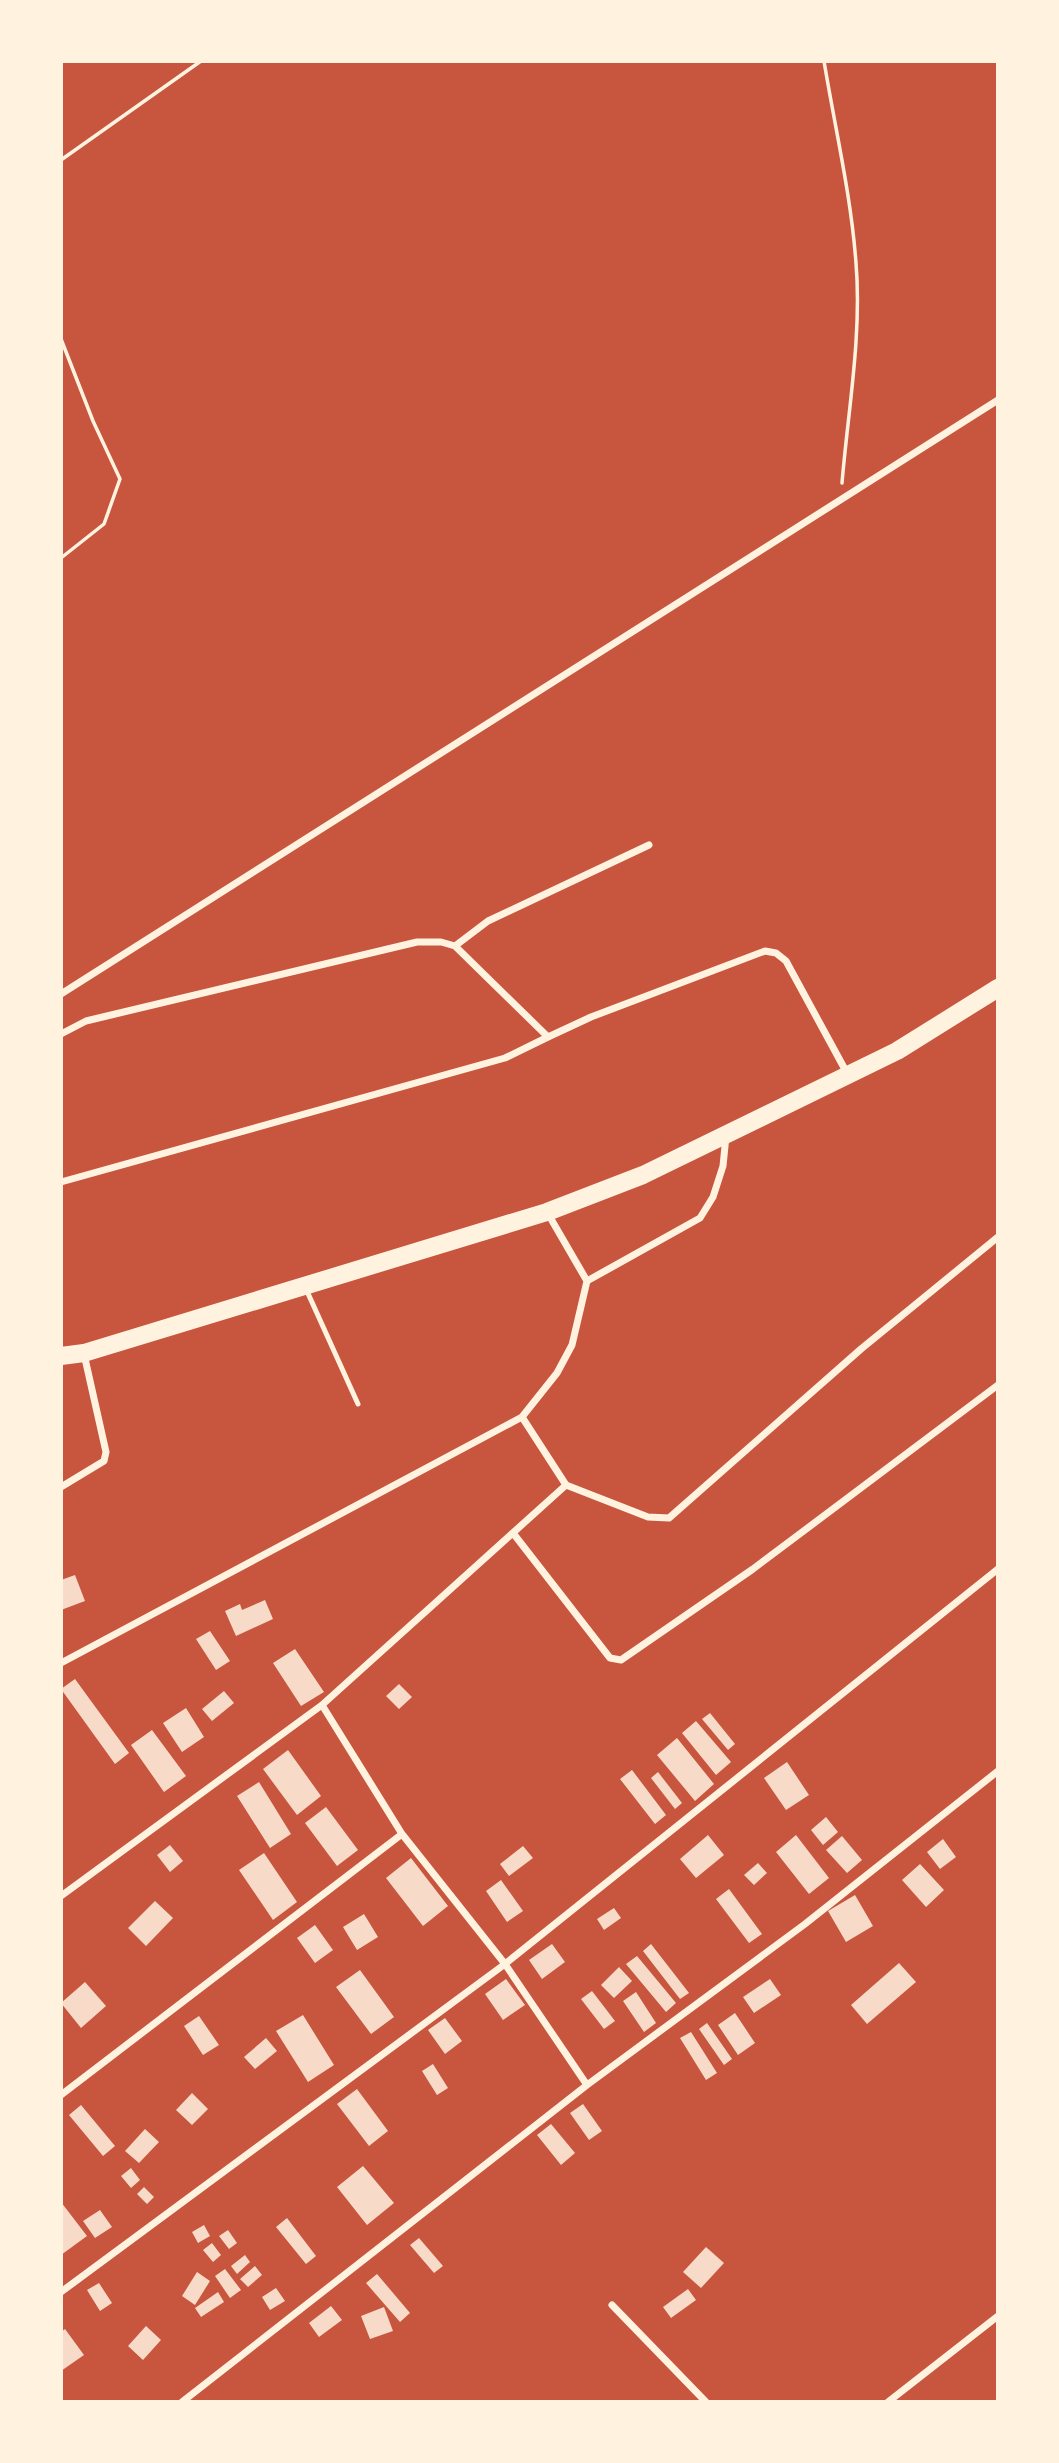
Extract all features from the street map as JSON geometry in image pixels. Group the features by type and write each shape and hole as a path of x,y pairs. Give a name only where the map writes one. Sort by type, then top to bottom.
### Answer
{"highway":[{"path":"61,1356 84,1353 547,1212 643,1175 898,1051 998,988"}],"street":[{"path":"61,994 998,401"},
{"path":"455,946 488,921 649,845"},
{"path":"61,1034 86,1021 416,942 441,942 455,946 548,1037"},
{"path":"61,1182 505,1058 591,1017 765,951 776,953 786,961 849,1075"},
{"path":"587,1281 699,1218 713,1197 723,1166 726,1135"},
{"path":"61,1663 522,1417 557,1373 572,1345 587,1281 547,1212"},
{"path":"522,1417 566,1485 648,1517 669,1518 861,1349 998,1237"},
{"path":"61,1487 104,1461 106,1451 84,1353"},
{"path":"513,1533 610,1658 621,1660 753,1569 998,1385"},
{"path":"61,1896 322,1705 566,1485"},
{"path":"61,2292 505,1964 998,1569"},
{"path":"322,1705 402,1834 505,1964 587,2084"},
{"path":"182,2402 587,2084 805,1924 998,1771"},
{"path":"61,2095 402,1834"},
{"path":"612,2305 706,2402"},
{"path":"888,2402 998,2316"}],"lane":[{"path":"305,1286 358,1404"}],"path":[{"path":"61,160 201,61"},
{"path":"824,61 847,186 856,265 856,324 840,502"},
{"path":"61,339 93,421 120,479 104,524 61,558"}],"building":[{"path":"75,1575 85,1601 61,1610 61,1580"},
{"path":"265,1600 273,1619 236,1636 225,1611 240,1604 242,1610"},
{"path":"210,1631 230,1661 216,1670 196,1639"},
{"path":"295,1649 324,1692 301,1706 273,1663"},
{"path":"75,1679 129,1753 115,1764 61,1689"},
{"path":"399,1684 412,1697 399,1709 386,1696"},
{"path":"224,1691 234,1703 212,1721 202,1709"},
{"path":"186,1708 204,1737 182,1752 163,1723"},
{"path":"710,1713 735,1744 728,1750 702,1719"},
{"path":"696,1721 731,1762 716,1775 682,1733"},
{"path":"152,1730 186,1776 164,1792 131,1745"},
{"path":"677,1738 714,1784 695,1801 657,1755"},
{"path":"288,1750 321,1796 297,1815 263,1769"},
{"path":"787,1762 809,1795 786,1810 764,1778"},
{"path":"632,1770 666,1815 655,1824 620,1779"},
{"path":"658,1772 682,1803 675,1809 651,1778"},
{"path":"259,1782 291,1834 270,1848 237,1796"},
{"path":"326,1807 358,1850 337,1866 305,1823"},
{"path":"826,1817 838,1832 823,1845 811,1830"},
{"path":"708,1835 724,1855 696,1878 680,1859"},
{"path":"796,1835 829,1878 809,1894 776,1852"},
{"path":"842,1836 862,1860 847,1873 826,1850"},
{"path":"943,1839 956,1857 940,1869 927,1852"},
{"path":"170,1845 183,1861 170,1872 157,1855"},
{"path":"523,1846 533,1858 509,1876 500,1864"},
{"path":"264,1853 297,1902 273,1920 239,1870"},
{"path":"411,1858 448,1906 423,1926 386,1878"},
{"path":"758,1863 767,1873 754,1885 744,1875"},
{"path":"920,1864 944,1890 926,1907 902,1880"},
{"path":"501,1880 523,1911 507,1922 486,1891"},
{"path":"729,1889 762,1934 749,1943 716,1899"},
{"path":"855,1895 873,1926 846,1942 828,1911"},
{"path":"155,1901 173,1918 146,1946 128,1928"},
{"path":"614,1908 621,1918 604,1930 597,1919"},
{"path":"364,1914 378,1937 357,1950 343,1927"},
{"path":"315,1925 333,1950 315,1963 297,1938"},
{"path":"552,1944 565,1962 542,1979 529,1960"},
{"path":"651,1944 689,1993 680,1999 643,1951"},
{"path":"637,1956 676,2003 666,2012 626,1964"},
{"path":"899,1963 916,1982 867,2024 851,2005"},
{"path":"619,1967 632,1981 614,1998 601,1985"},
{"path":"360,1970 394,2017 371,2034 336,1987"},
{"path":"506,1979 525,2005 503,2020 485,1994"},
{"path":"770,1979 781,1995 754,2013 743,1997"},
{"path":"85,1982 106,2006 81,2028 61,2003"},
{"path":"592,1991 615,2021 604,2029 581,1999"},
{"path":"636,1992 656,2023 644,2032 623,2001"},
{"path":"735,2013 755,2043 738,2055 718,2025"},
{"path":"303,2015 334,2065 308,2082 276,2031"},
{"path":"199,2016 219,2045 203,2055 184,2026"},
{"path":"445,2018 462,2041 445,2054 428,2030"},
{"path":"707,2023 732,2059 724,2065 699,2029"},
{"path":"691,2032 717,2073 706,2080 680,2038"},
{"path":"266,2038 277,2051 255,2069 244,2057"},
{"path":"433,2064 448,2088 437,2095 422,2071"},
{"path":"357,2089 388,2131 369,2146 337,2104"},
{"path":"192,2093 208,2109 192,2125 176,2110"},
{"path":"583,2104 602,2131 589,2140 570,2113"},
{"path":"81,2105 115,2146 103,2156 69,2115"},
{"path":"551,2124 575,2153 561,2165 537,2135"},
{"path":"145,2129 159,2142 139,2163 125,2151"},
{"path":"363,2166 394,2203 367,2225 337,2187"},
{"path":"131,2168 140,2180 131,2188 121,2176"},
{"path":"144,2187 154,2197 147,2204 137,2194"},
{"path":"61,2202 87,2236 61,2255"},
{"path":"100,2210 112,2227 95,2238 83,2221"},
{"path":"287,2218 316,2256 306,2264 276,2227"},
{"path":"204,2225 210,2236 198,2243 192,2232"},
{"path":"228,2230 237,2243 229,2249 219,2236"},
{"path":"419,2238 443,2266 434,2273 410,2245"},
{"path":"212,2243 221,2255 213,2262 203,2250"},
{"path":"706,2247 724,2263 701,2288 683,2272"},
{"path":"245,2255 250,2262 237,2274 231,2266"},
{"path":"255,2266 262,2275 248,2287 240,2279"},
{"path":"225,2269 241,2290 230,2298 215,2276"},
{"path":"197,2272 210,2281 195,2305 182,2296"},
{"path":"377,2274 410,2313 400,2322 366,2283"},
{"path":"99,2283 112,2303 100,2311 87,2290"},
{"path":"276,2288 285,2301 270,2310 262,2297"},
{"path":"688,2289 696,2300 671,2318 663,2307"},
{"path":"218,2292 224,2302 201,2317 195,2308"},
{"path":"331,2306 342,2320 319,2337 309,2323"},
{"path":"384,2307 393,2331 370,2339 361,2316"},
{"path":"146,2326 161,2340 143,2360 128,2346"},
{"path":"65,2329 84,2355 61,2371 61,2332"}]}
